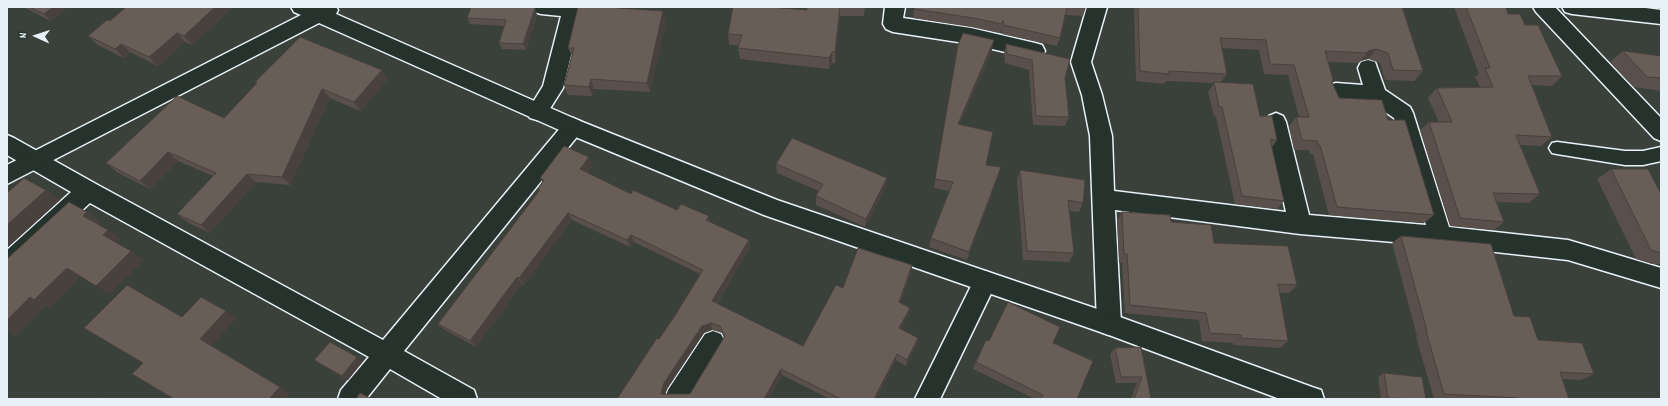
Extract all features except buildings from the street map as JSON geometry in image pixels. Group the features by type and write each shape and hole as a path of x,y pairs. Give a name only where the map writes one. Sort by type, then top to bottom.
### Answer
{"street":[{"path":"537,112 553,88 573,8 541,7"},
{"path":"895,7 892,24 971,36 1066,58 1092,95 1101,136 1108,324"},
{"path":"1066,58 1097,7"},
{"path":"1543,7 1661,132"},
{"path":"1572,7 1661,17"},
{"path":"7,175 317,10 537,112 772,208 1108,324 1312,399"},
{"path":"1368,68 1376,95"},
{"path":"1336,91 1376,95 1402,113 1441,236"},
{"path":"1276,122 1300,224"},
{"path":"350,399 573,127"},
{"path":"7,144 88,191 386,354 465,399"},
{"path":"7,265 88,191"},
{"path":"1104,199 1300,224 1441,236 1568,250 1661,278"},
{"path":"927,399 985,281"},
{"path":"677,399 713,342"}],"lane":[{"path":"1557,148 1625,158 1643,158 1661,154"}]}
